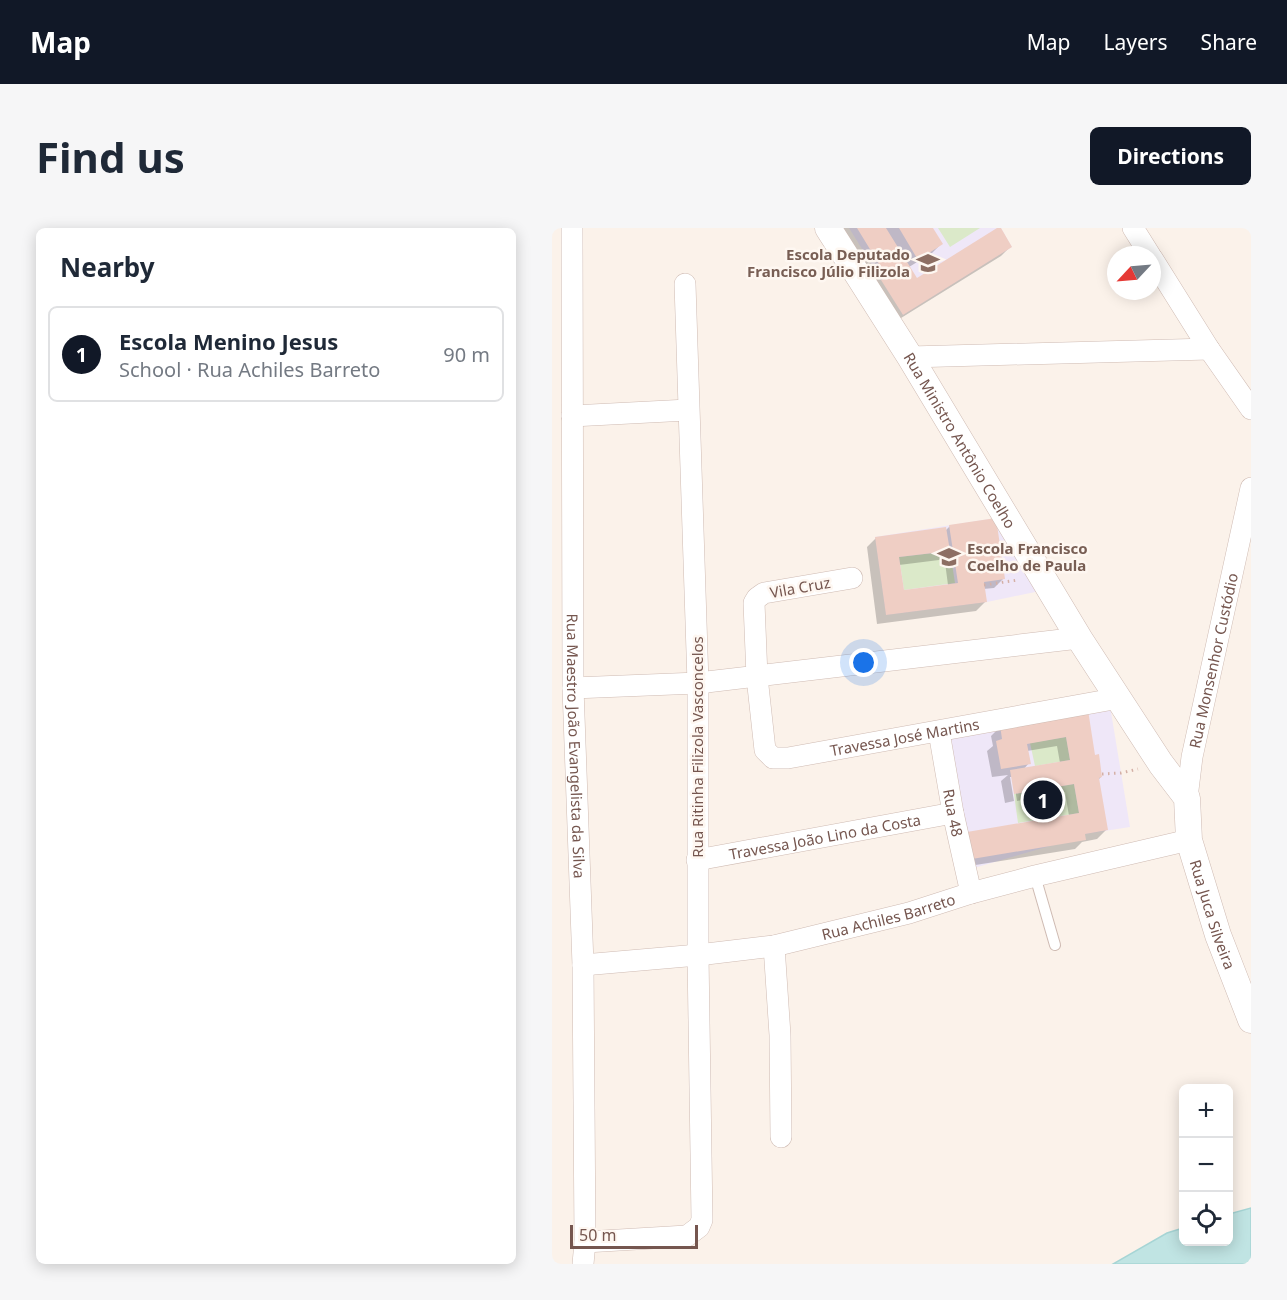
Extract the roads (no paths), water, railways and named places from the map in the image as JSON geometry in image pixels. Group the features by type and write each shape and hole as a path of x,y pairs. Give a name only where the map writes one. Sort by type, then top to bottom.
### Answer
{"street":[{"name":"Rua Maestro João Evangelista da Silva","path":"572,228 573,688 583,964 585,1242 583,1264"},
{"name":"Rua Ministro Antônio Coelho","path":"828,228 910,357 1079,638 1161,764 1187,798"},
{"path":"1133,228 1144,246"},
{"path":"1161,273 1209,349 1251,409"},
{"name":"Rua Ritinha Filizola Vasconcelos","path":"585,1242 687,1236 699,1227 703,1210 697,860 698,683 685,284"},
{"path":"910,357 1209,349"},
{"path":"572,416 688,410"},
{"name":"Rua Monsenhor Custódio","path":"1187,798 1192,757 1251,488"},
{"name":"Vila Cruz","path":"757,677 754,611 757,598 764,593 852,578"},
{"path":"573,688 698,683 1079,638"},
{"name":"Travessa José Martins","path":"757,677 763,743 768,755 773,758 788,758 939,732 1119,698"},
{"name":"Rua 48","path":"939,732 953,813 971,893"},
{"path":"1187,798 1189,840"},
{"name":"Travessa João Lino da Costa","path":"697,860 953,813"},
{"name":"Rua Achiles Barreto","path":"583,964 698,955 774,946 909,913 1035,876 1189,840"},
{"name":"Rua Juca Silveira","path":"1189,840 1218,935 1251,1020"},
{"path":"774,946 780,1035 781,1137"}],"lane":[{"path":"1035,876 1055,945"}],"water":[{"path":"1251,1208 1251,1264 1113,1264 1167,1233 1179,1229 1179,1246 1233,1246 1233,1213"}],"place":[{"name":"Escola Deputado Francisco Júlio Filizola","path":"928,263"},
{"name":"Escola Francisco Coelho de Paula","path":"949,557"},
{"name":"Escola Menino Jesus","path":"1043,800"}]}
